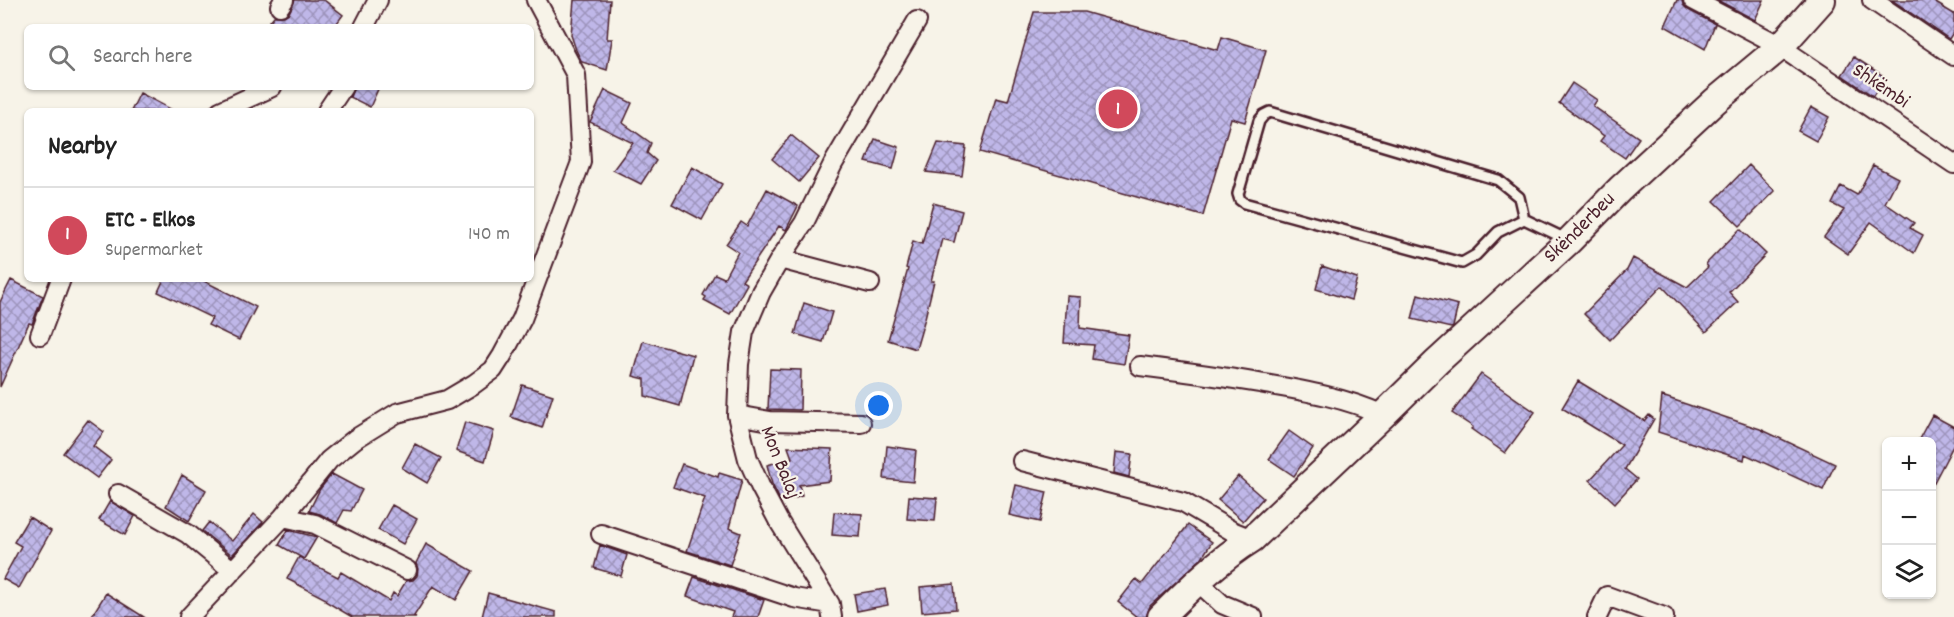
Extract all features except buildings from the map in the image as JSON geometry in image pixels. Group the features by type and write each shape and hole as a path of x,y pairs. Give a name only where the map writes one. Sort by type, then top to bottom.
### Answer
{"main road":[{"name":"Skënderbeu","path":"1161,617 1197,581 1252,539 1437,362 1569,241 1620,189 1707,109 1780,47 1822,0"}],"street":[{"path":"367,24 378,0"},
{"path":"189,617 283,517 329,460 355,439 398,412 447,400 474,384 493,370 502,356 522,319 581,162 576,75 536,0"},
{"path":"1693,0 1780,47"},
{"path":"1872,0 1954,56"},
{"name":"Mon Balaj","path":"831,611 778,520 748,459 738,415 739,364 744,332 761,292 804,223 833,164 917,21"},
{"name":"Shkëmbi","path":"1780,47 1954,164"},
{"path":"226,108 266,90"},
{"path":"329,108 341,90"},
{"path":"780,260 870,283"},
{"path":"40,335 60,282"},
{"path":"1140,366 1292,388 1364,406 1383,415"},
{"path":"738,415 770,421 861,423"},
{"path":"1022,461 1183,502 1232,531 1252,539"},
{"path":"118,494 188,534 233,571"},
{"path":"283,517 315,524 406,570"},
{"name":"Mon Balaj","path":"601,534 831,611"},
{"path":"1197,581 1222,604 1253,617"},
{"path":"1597,617 1607,596 1664,617"}],"lane":[{"path":"1270,112 1498,180 1519,196 1524,219 1498,232 1476,255 1462,263 1244,203 1238,194 1259,121 1270,112"},
{"path":"1524,219 1569,241"}],"place":[{"name":"ETC - Elkos","path":"1118,109"}]}
